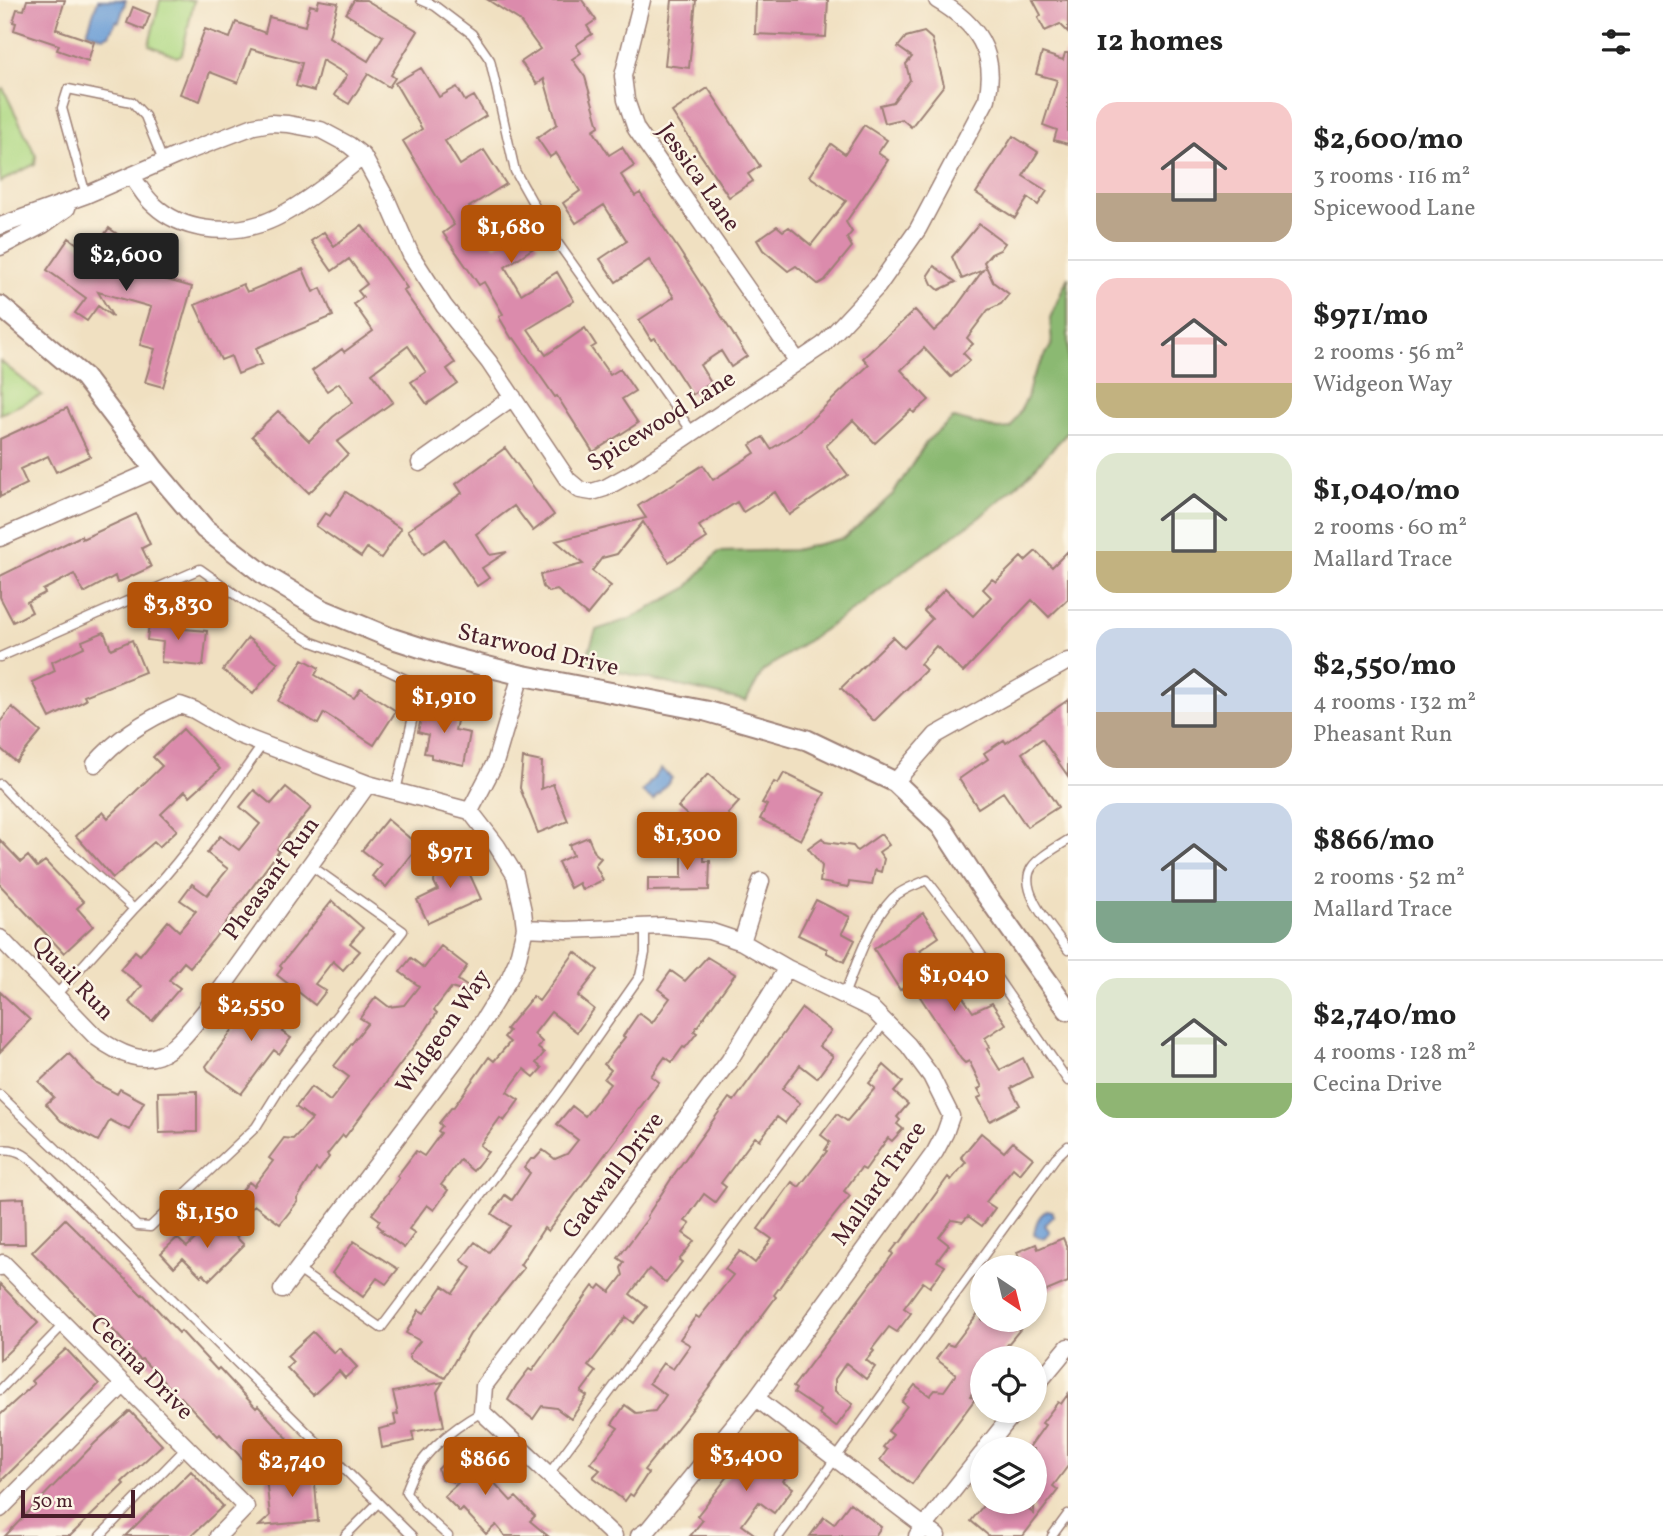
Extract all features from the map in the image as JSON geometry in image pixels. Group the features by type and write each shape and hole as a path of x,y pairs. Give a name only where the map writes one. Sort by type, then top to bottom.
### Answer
{"street":[{"name":"Jessica Lane","path":"642,0 623,76 626,100 636,129 798,362"},
{"name":"Spicewood Lane","path":"0,226 86,195 163,161 254,126 271,122 321,130 363,156 387,200 411,255 444,306 489,362 568,480 580,490 592,492 634,472 823,345 878,286 918,229 987,99 991,83 991,66 974,30 957,12 937,0"},
{"path":"131,176 152,204 168,215 188,224 213,230 242,228 262,224 288,210 363,156"},
{"name":"Spicewood Lane","path":"0,247 43,225 86,195"},
{"name":"Starwood Drive","path":"0,306 84,377 155,470 205,529 266,576 320,609 391,638 521,675 706,711 807,740 895,782 942,826 982,889 1068,1010"},
{"path":"420,463 513,397"},
{"path":"0,538 155,470"},
{"path":"895,782 936,735 1068,661"},
{"path":"95,764 109,747 124,735 180,705 194,709 234,733 368,784 470,811 495,763 521,675"},
{"name":"Pheasant Run","path":"154,1058 163,1055 185,1035 209,1006 368,784"},
{"name":"Widgeon Way","path":"282,1290 473,1037 517,961 525,928 515,875 470,811"},
{"path":"742,942 761,881"},
{"name":"Mallard Trace","path":"525,928 566,930 645,926 709,931 742,942 787,968 872,1009 908,1045 932,1076 951,1116 946,1133 935,1152 756,1398 648,1530 639,1536"},
{"name":"Quail Run","path":"0,938 96,1037 113,1049 143,1059 154,1058"},
{"name":"Gadwall Drive","path":"482,1412 484,1386 729,1061 787,968"},
{"name":"Cecina Drive","path":"2,1265 246,1507 218,1536"},
{"path":"1047,1372 1068,1347"},
{"path":"0,1509 124,1384"},
{"path":"756,1398 926,1533 970,1471"},
{"path":"482,1412 614,1536"},
{"path":"995,1437 1006,1423"}],"lane":[{"path":"421,0 435,6 472,34 490,60 515,171 547,228 693,433"},
{"path":"86,195 62,108 68,89 132,102 145,116 163,161"},
{"path":"0,657 200,569 242,599 312,642 416,684 415,708 396,791"},
{"path":"56,995 155,889 263,744"},
{"path":"0,784 27,813 134,909"},
{"path":"1068,840 1032,867 1027,879 1030,895 1068,950"},
{"path":"0,1095 137,1226 149,1227 256,1127 284,1084 403,931 310,866"},
{"path":"844,995 876,925 894,897 927,880 1068,1081"},
{"path":"297,1269 381,1328 560,1090 640,975 645,953 645,926"},
{"path":"548,1475 885,1022"},
{"path":"779,1536 1015,1212 1056,1157 1068,1146"},
{"path":"0,1150 15,1149 23,1153 50,1178 412,1536"},
{"path":"0,1390 64,1324"},
{"path":"448,1536 417,1508 406,1492 410,1478 437,1444 482,1412"},
{"path":"100,1536 187,1447"},
{"path":"345,1536 378,1503"},
{"path":"1052,1536 1068,1514"}],"green space":[{"path":"160,0 194,0 182,54 177,57 149,45"},
{"path":"3,88 36,156 35,164 0,182 0,90"},
{"path":"1068,277 1068,432 1025,478 980,517 910,566 862,604 763,671 746,701 584,664 596,630 632,618 687,588 718,552 794,550 844,538 893,494 927,441 953,418 998,429 1011,428 1027,398 1032,378 1052,344 1050,318"},
{"path":"0,361 42,395 0,414"}],"water":[{"path":"98,0 126,0 119,22 116,21 109,35 103,37 87,32"},
{"path":"661,769 672,778 653,800 642,792"},
{"path":"1048,1210 1052,1211 1054,1216 1045,1225 1050,1232 1044,1238 1038,1237 1034,1234 1037,1223"}],"building":[{"path":"27,0 65,0 56,29 94,42 88,61 57,50 59,45 14,30 16,23 13,22 17,9 24,10"},
{"path":"319,0 338,3 329,37 368,61 383,36 346,14 354,0 366,0 418,31 391,75 395,78 389,87 368,74 349,104 334,95 347,75 322,60 314,91 296,86 302,63 251,49 238,83 210,72 200,101 180,94 205,29 230,38 236,22 265,33 269,17 305,26 310,5 317,7"},
{"path":"488,0 582,0 596,20 587,26 592,34 576,45 581,53 572,59 585,77 599,126 593,130 609,155 622,147 634,166 621,175 635,196 640,193 747,356 731,367 721,351 700,365 711,383 692,395 655,338 651,340 639,320 674,297 649,260 616,282 600,259 627,241 604,205 576,223 563,203 580,191 556,153 550,157 537,138 557,124 544,79 537,84 521,62 540,49 519,20"},
{"path":"672,0 696,0 689,68 665,65"},
{"path":"756,0 828,0 826,37 755,34"},
{"path":"1033,0 1068,0 1068,32 1060,24 1045,31"},
{"path":"133,7 150,14 144,30 127,23"},
{"path":"924,32 932,39 944,85 911,127 902,119 885,123 880,105 893,102 910,80 906,64 912,57 898,47 906,37"},
{"path":"1042,53 1063,60 1065,53 1068,53 1068,144 1054,140 1057,130 1043,125 1057,80 1036,74"},
{"path":"421,68 439,97 457,87 465,101 474,96 486,116 445,141 460,165 484,150 506,184 469,207 495,246 525,226 538,245 505,267 521,294 557,272 574,301 528,329 546,355 585,328 596,345 591,348 610,375 620,369 635,391 622,399 638,423 593,452 557,396 555,397 514,338 512,339 499,317 503,314 484,282 479,285 443,233 454,225 403,141 422,129 395,83"},
{"path":"708,88 760,166 748,174 753,181 729,197 672,112"},
{"path":"864,125 887,140 878,153 888,160 846,222 852,232 847,238 852,247 825,280 818,284 796,266 788,271 763,250 757,240 777,226 783,231 789,227 811,245 846,201 809,176 831,144 845,154"},
{"path":"1013,136 1038,152 1023,176 1047,191 1038,205 1028,198 1015,218 976,193"},
{"path":"979,224 1005,243 984,262 993,282 1009,294 1001,304 988,310 967,338 973,344 963,353 970,360 951,377 924,348 901,370 929,400 914,413 911,410 875,443 853,420 826,446 848,475 789,515 775,492 743,512 737,502 699,526 707,538 669,562 643,522 617,554 602,558 592,571 611,586 587,615 557,590 549,592 543,587 540,575 583,564 556,541 646,518 638,506 703,465 713,480 755,453 750,445 763,437 771,449 798,432 869,365 863,358 915,310 934,331 949,317 983,270 962,279 952,257"},
{"path":"362,225 407,288 403,290 455,363 447,369 457,383 427,404 411,382 426,372 408,346 372,373 393,402 337,442 348,454 309,493 252,436 278,411 309,441 353,402 339,383 327,391 312,371 373,331 354,304 363,297 358,291 367,284 349,259 332,271 311,241 324,232 334,246"},
{"path":"109,228 138,249 125,268 192,287 163,387 145,382 155,349 140,345 151,307 98,292 113,317 98,306 87,321 75,313 86,298 47,270 69,238 91,254"},
{"path":"934,266 956,282 939,290 928,275"},
{"path":"303,269 313,292 321,288 333,316 256,348 262,364 238,374 231,356 221,360 195,305 243,284 247,292"},
{"path":"67,408 90,456 56,472 48,456 20,469 27,484 0,497 0,439"},
{"path":"505,448 554,515 533,531 514,506 476,534 490,555 507,552 482,568 489,578 477,586 445,539 424,554 408,530 462,493 456,484"},
{"path":"346,492 401,529 381,558 367,548 361,557 316,526 325,513 330,516"},
{"path":"136,514 150,544 142,548 151,567 117,583 115,576 84,593 74,574 43,590 45,593 27,602 32,612 13,622 0,597 0,576 81,536 82,539"},
{"path":"1036,551 1052,567 1068,551 1068,599 1049,617 1032,600 963,672 936,646 920,664 926,670 874,721 841,688 893,637 904,648 932,619 924,611 945,589 973,616 991,597 983,589 992,579 996,582 1021,557 1025,561"},
{"path":"150,615 173,617 172,628 207,631 203,666 161,662 163,642 147,640"},
{"path":"104,632 111,649 132,640 145,672 84,696 86,700 50,718 32,682 55,671 52,662 84,647 82,641"},
{"path":"248,638 278,663 253,694 223,670"},
{"path":"303,659 319,668 315,675 354,698 361,688 396,711 374,745 324,713 318,724 278,701"},
{"path":"1068,700 1068,776 1042,739 1022,753 1058,807 1027,827 1003,792 978,808 959,779 988,759 984,753 1004,740 1006,743"},
{"path":"424,705 459,712 455,730 470,733 464,765 431,758 431,754 424,753 428,735 418,732"},
{"path":"12,707 41,732 16,762 0,748 0,722"},
{"path":"183,729 220,769 190,796 185,791 161,814 177,830 159,847 154,842 113,878 76,836 103,812 108,818 162,766 153,757"},
{"path":"523,758 542,762 541,789 553,784 568,821 538,833 520,788"},
{"path":"784,773 825,793 801,840 760,819 767,805 762,803 774,782 778,784"},
{"path":"708,774 739,802 728,814 733,819 722,831 706,817 705,831 678,807"},
{"path":"286,787 311,808 277,849 279,851 213,940 190,967 184,962 169,980 180,988 152,1021 129,1002 142,986 120,969 135,951 140,955 168,921 179,931 196,911 180,900 192,884 207,895 228,869 207,853 220,836 239,850 260,824 240,807 254,790 271,804"},
{"path":"387,819 419,846 386,887 372,876 381,865 362,850"},
{"path":"881,834 889,845 879,852 884,859 881,872 875,870 872,885 849,882 848,887 820,882 822,866 808,848 822,838 825,842 853,846 857,851"},
{"path":"588,837 595,853 601,858 595,865 603,880 582,890 579,883 570,888 558,862 573,855 569,845"},
{"path":"682,839 698,839 698,850 704,851 704,861 710,861 709,890 648,891 648,878 682,878"},
{"path":"0,840 21,862 28,856 37,867 45,861 84,902 77,908 93,926 64,953 0,885"},
{"path":"461,855 481,899 428,923 417,900 438,890 434,882 437,865"},
{"path":"816,900 850,917 842,933 855,940 844,962 827,953 827,949 798,935"},
{"path":"332,901 363,928 350,943 360,951 343,970 333,961 315,984 326,991 315,1005 277,975 282,968 280,966"},
{"path":"923,913 939,937 920,950 924,956 921,961 931,976 958,959 970,977 956,987 973,1012 992,1003 1006,1024 985,1038 990,1047 987,1049 1000,1070 1023,1058 1032,1077 1011,1088 1020,1105 990,1121 978,1098 982,1096 978,1089 982,1087 969,1061 965,1063 961,1059 911,983 900,990 874,949"},
{"path":"441,946 467,966 458,980 478,994 477,996 451,988 434,1010 437,1013 426,1030 345,1137 343,1135 327,1155 329,1157 319,1171 316,1169 298,1201 280,1224 254,1205 249,1211 234,1201 249,1182 254,1186 273,1161 269,1158 284,1138 293,1139 312,1119 296,1107 311,1087 330,1101 349,1077 334,1066 368,1023 360,1018 376,997 389,1007 404,1005 419,986 400,972 411,958 424,968"},
{"path":"575,952 598,970 578,996 594,1009 577,1032 551,1012 534,1034 542,1042 538,1048 544,1053 536,1063 542,1068 534,1077 524,1069 507,1092 519,1100 504,1121 500,1118 480,1145 488,1152 473,1171 460,1160 441,1185 448,1190 434,1210 427,1205 409,1229 415,1233 404,1248 381,1231 383,1230 377,1225 380,1220 372,1214 416,1151 424,1156 441,1133 438,1131 442,1126 439,1123 453,1108 489,1057 494,1061 510,1042 504,1037 509,1031 506,1029 533,996 539,1001"},
{"path":"707,957 735,974 685,1048 683,1047 672,1062 665,1057 651,1076 659,1082 548,1231 544,1228 520,1265 524,1268 470,1334 445,1378 411,1360 409,1355 420,1341 406,1333 419,1310 424,1313 443,1286 453,1293 471,1268 461,1260 475,1242 489,1252 510,1226 492,1214 505,1195 512,1200 530,1173 524,1168 531,1159 535,1159 543,1150 555,1159 567,1154 578,1140 557,1124 572,1106 585,1116 610,1084 604,1079 611,1070 604,1064 639,1013 652,1023 670,998 658,989 671,971 685,981"},
{"path":"0,992 30,1020 0,1052"},
{"path":"260,992 293,1016 282,1032 291,1038 279,1054 274,1050 241,1094 206,1066"},
{"path":"802,1008 831,1031 819,1046 833,1056 817,1078 800,1065 782,1089 800,1103 785,1123 777,1117 760,1140 755,1137 721,1183 726,1187 715,1202 704,1194 685,1221 690,1224 683,1233 694,1241 666,1283 649,1269 630,1294 647,1307 634,1323 626,1317 588,1366 596,1372 581,1392 587,1396 571,1419 556,1408 542,1406 533,1419 508,1400 516,1386 529,1369 532,1371 593,1286 598,1289 601,1285 610,1292 623,1275 621,1268 624,1262 618,1258 729,1098 734,1101"},
{"path":"69,1054 96,1083 117,1094 120,1089 144,1102 129,1130 110,1120 98,1141 61,1121 46,1104 54,1097 39,1082"},
{"path":"884,1065 903,1082 894,1092 908,1104 897,1117 900,1120 897,1124 903,1129 892,1141 888,1138 865,1170 861,1168 844,1191 850,1196 799,1260 774,1295 776,1297 644,1470 648,1473 633,1496 630,1494 625,1501 593,1477 600,1470 590,1463 618,1428 612,1424 625,1405 636,1413 655,1411 666,1395 649,1383 663,1363 673,1369 690,1345 680,1339 696,1316 699,1318 733,1275 725,1269 740,1251 755,1263 772,1239 758,1229 792,1182 799,1187 827,1151 825,1150 830,1142 821,1135 837,1114 847,1121 875,1088 869,1083"},
{"path":"197,1091 197,1132 159,1133 158,1092"},
{"path":"981,1133 1004,1152 1013,1142 1033,1158 1020,1174 1013,1168 986,1202 995,1208 982,1226 968,1216 963,1222 952,1220 939,1237 949,1245 937,1261 945,1266 930,1287 923,1282 904,1308 911,1313 897,1332 889,1327 872,1349 874,1351 866,1360 875,1367 866,1379 846,1363 835,1379 835,1391 853,1404 836,1427 819,1414 821,1411 794,1393 796,1389 793,1387 948,1177 951,1180 966,1162 961,1157"},
{"path":"24,1198 25,1244 0,1244 0,1199"},
{"path":"65,1219 143,1294 179,1333 181,1331 217,1370 219,1368 256,1408 258,1406 291,1442 256,1474 220,1434 218,1436 142,1359 140,1360 106,1322 104,1324 32,1252"},
{"path":"235,1220 244,1230 236,1237 244,1245 209,1280 203,1274 201,1276 183,1258 174,1267 161,1253 177,1238 187,1247 208,1227 218,1237"},
{"path":"1063,1238 1068,1250 1068,1282 1047,1291 1047,1255 1018,1255 1017,1252 1036,1244 1038,1249"},
{"path":"354,1241 398,1269 386,1284 377,1278 363,1297 332,1273"},
{"path":"0,1284 38,1323 0,1360"},
{"path":"970,1324 970,1332 1018,1332 1006,1346 970,1346 970,1406 912,1484 880,1460 887,1450 883,1447 893,1435 888,1431 907,1406 902,1402 915,1385 930,1396 935,1390 944,1391 956,1374 936,1359 947,1344 953,1346"},
{"path":"313,1332 334,1353 339,1348 357,1367 345,1378 339,1371 313,1395 287,1368 293,1362 287,1356"},
{"path":"66,1349 99,1384 0,1482 0,1415 34,1384 31,1381"},
{"path":"443,1382 437,1392 444,1426 412,1432 414,1441 382,1448 379,1429 396,1425 394,1415 398,1414 393,1392"},
{"path":"1068,1394 1068,1466 1053,1486 1058,1490 1047,1504 1047,1437 1036,1437 1045,1425 1042,1423 1047,1423 1047,1416 1058,1402 1061,1404"},
{"path":"130,1411 162,1445 122,1482 124,1484 70,1536 5,1536 95,1443"},
{"path":"758,1438 794,1464 783,1481 793,1488 774,1513 759,1502 742,1525 757,1536 690,1536 703,1520 697,1516"},
{"path":"463,1445 494,1474 490,1478 511,1501 516,1497 535,1516 530,1521 548,1536 505,1536 496,1525 486,1534 463,1509 460,1512 444,1496 458,1483 441,1479 438,1469"},
{"path":"191,1471 223,1506 191,1536 125,1536"},
{"path":"314,1472 318,1521 259,1526 270,1516 266,1477"},
{"path":"850,1503 881,1527 875,1536 810,1536 824,1517 834,1524"},
{"path":"977,1514 1040,1514 1023,1536 989,1536 971,1521"}]}
